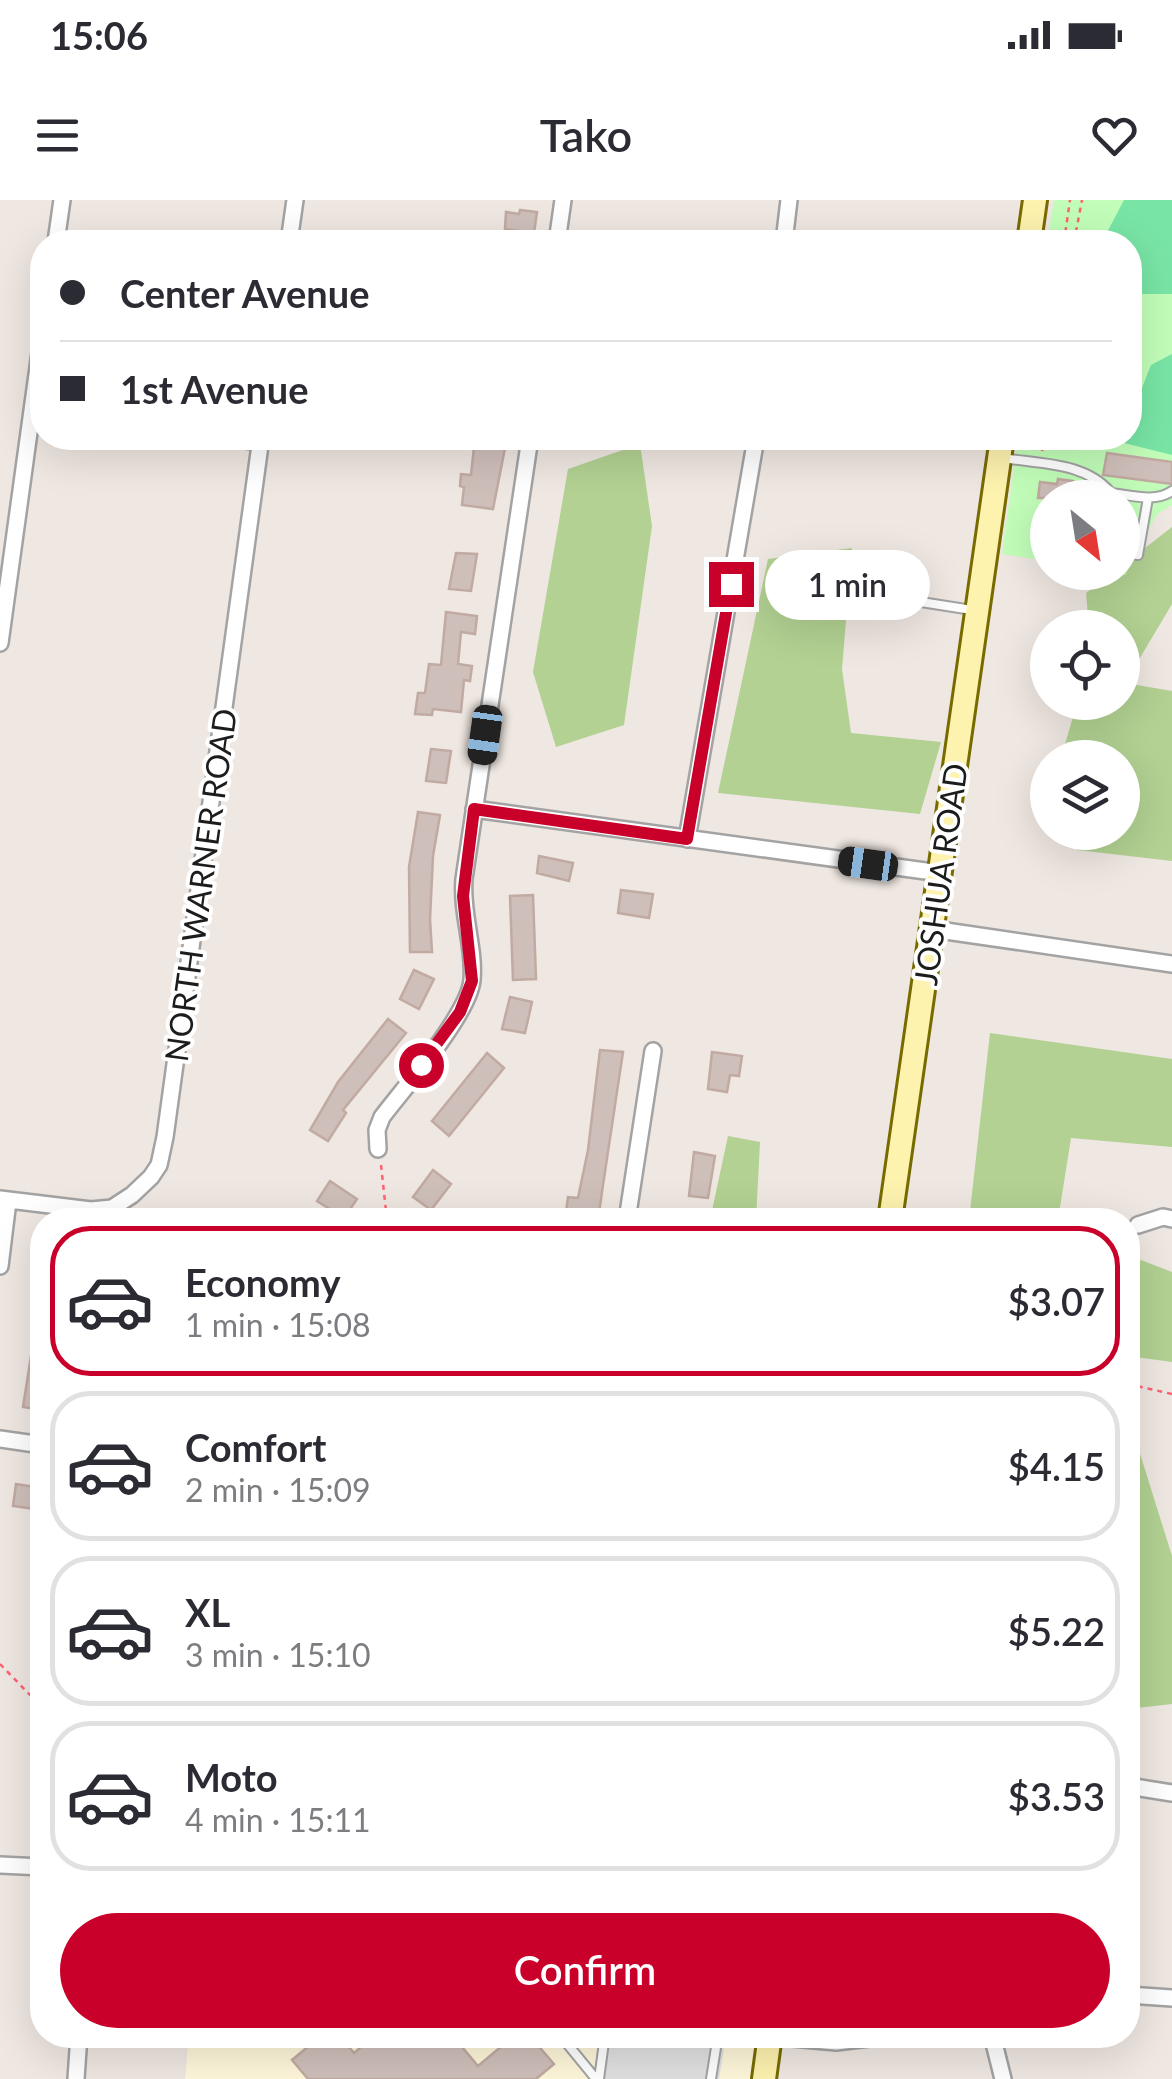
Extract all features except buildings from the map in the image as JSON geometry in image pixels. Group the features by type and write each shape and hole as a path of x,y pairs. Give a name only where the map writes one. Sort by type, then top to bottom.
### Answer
{"main road":[{"path":"1031,230 1035,200"},
{"name":"JOSHUA ROAD","path":"892,1208 1001,450"},
{"path":"764,2079 769,2048"}],"street":[{"path":"58,230 62,200"},
{"path":"291,230 295,200"},
{"path":"558,230 562,200"},
{"path":"785,230 789,200"},
{"path":"0,643 31,450"},
{"name":"NORTH WARNER ROAD","path":"108,1208 142,1187 162,1155 259,450"},
{"path":"378,1149 377,1130 382,1118 460,1012 472,981 463,896 528,450"},
{"path":"687,839 754,450"},
{"path":"474,809 940,873"},
{"path":"932,929 1172,964"},
{"path":"629,1208 653,1051"},
{"path":"0,1266 4,1200"},
{"name":"NORTH WARNER ROAD","path":"4,1200 83,1208"},
{"path":"1140,1223 1163,1217 1172,1219"},
{"path":"0,1440 30,1444"},
{"path":"1140,1788 1172,1793"},
{"path":"0,1865 30,1866"},
{"path":"1140,1996 1172,1998"},
{"path":"76,2079 78,2048"},
{"path":"996,2048 1004,2079"}],"lane":[{"path":"1008,450 1086,471 1101,480"},
{"path":"1140,497 1164,497 1172,492"},
{"path":"1140,544 1148,498"},
{"path":"852,591 976,611"},
{"path":"571,2048 598,2079"},
{"path":"598,2079 603,2048"},
{"path":"710,2079 716,2048"}],"path":[{"path":"1066,230 1070,200"},
{"path":"1076,230 1082,200"},
{"path":"1030,456 1032,450"},
{"path":"378,1149 385,1208"},
{"path":"1140,1387 1172,1394"},
{"path":"0,1664 30,1695"}],"shaded area":[{"path":"188,2048 768,2048 764,2079 185,2079"},
{"path":"603,2048 724,2049 719,2079 599,2079"}],"green space":[{"path":"1054,200 1172,200 1172,505 1157,514 1140,546 1140,480 1030,480 1030,558 1002,554 1016,450 1142,450 1142,230 1049,230"},
{"path":"1124,200 1172,200 1172,294 1142,294 1142,230 1108,230"},
{"path":"1172,354 1172,455 1142,448 1142,388 1151,365"},
{"path":"623,450 641,450 652,526 624,725 556,747 533,672 568,469"},
{"path":"1172,527 1172,604 1140,658 1140,610 1088,610 1086,593 1140,590 1140,552"},
{"path":"852,548 842,669 851,733 941,742 920,814 718,793 768,559"},
{"path":"1140,686 1172,691 1172,861 1077,850 1140,850 1140,740 1066,740 1072,720 1140,720"},
{"path":"990,1033 1172,1059 1172,1147 1071,1138 1060,1208 970,1208"},
{"path":"728,1136 760,1142 757,1208 713,1208"},
{"path":"1140,1260 1172,1272 1172,1362 1140,1358"},
{"path":"1140,1453 1172,1556 1172,1704 1140,1708"}],"route":[{"path":"421,1065 460,1012 472,981 463,896 474,809 687,839 731,584"}]}
